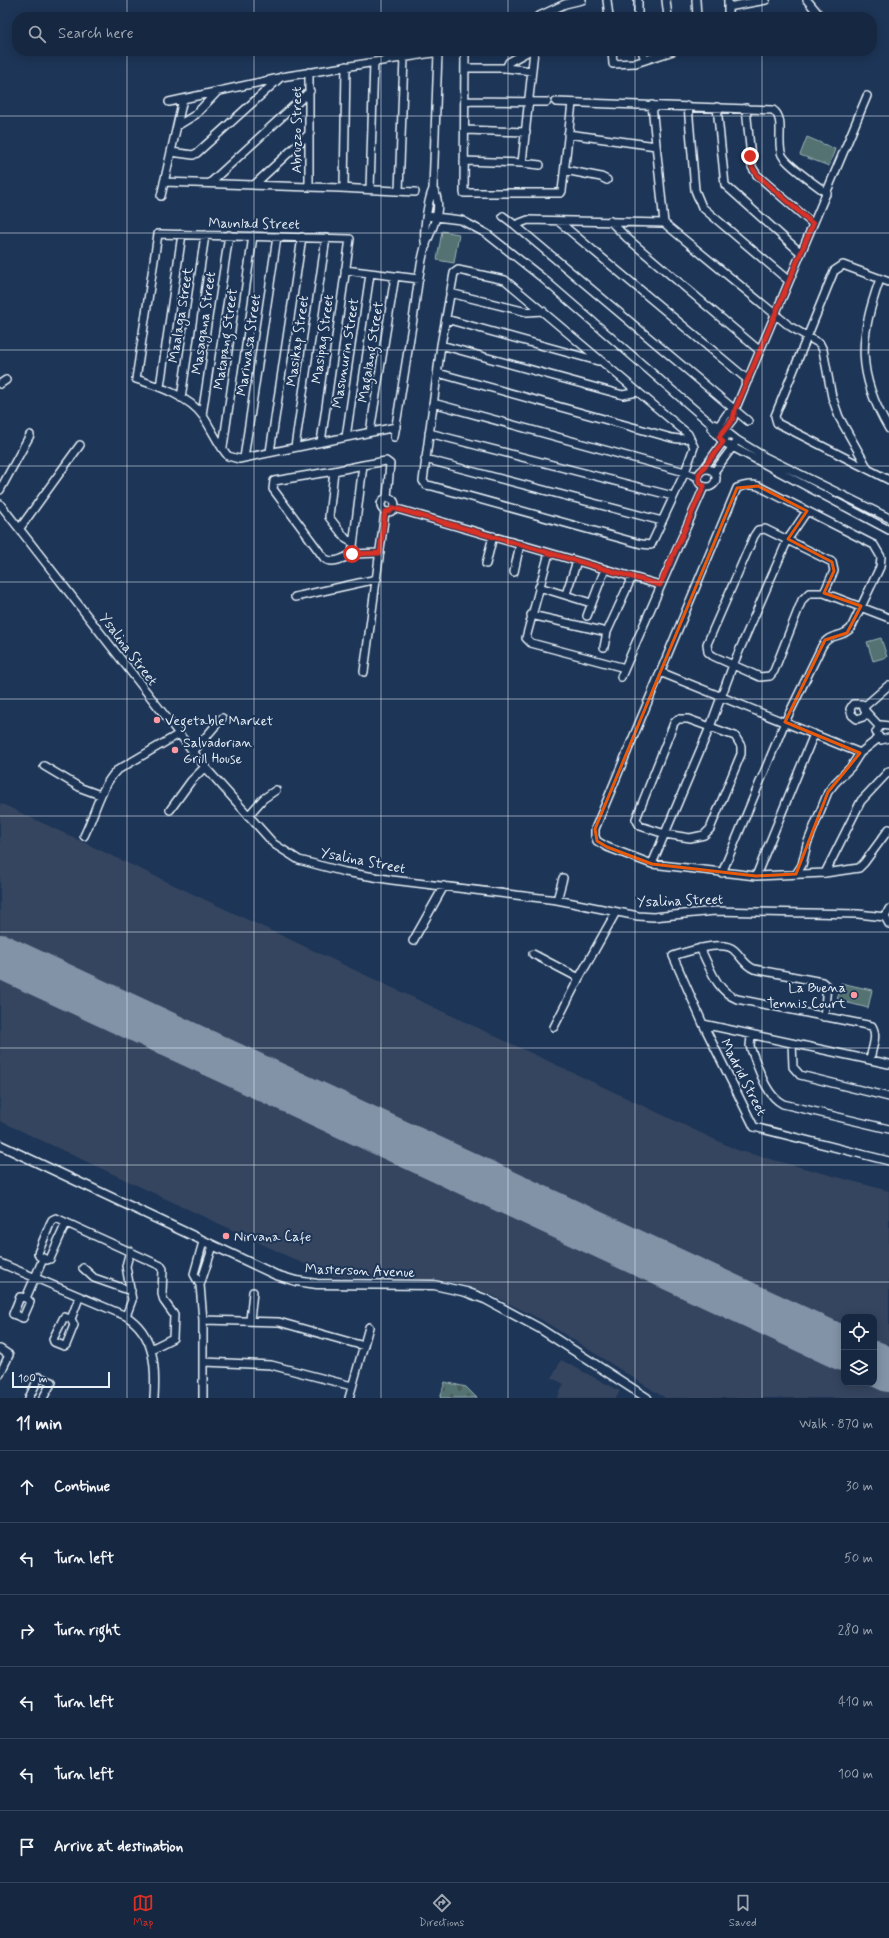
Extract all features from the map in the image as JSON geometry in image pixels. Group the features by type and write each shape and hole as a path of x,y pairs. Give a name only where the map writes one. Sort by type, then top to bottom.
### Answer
{"main road":[{"name":"Masterson Avenue","path":"0,1145 147,1213 203,1242 276,1275 296,1281 317,1284 434,1285 466,1292 485,1299 539,1328 647,1398"}],"street":[{"path":"548,12 565,4 582,0"},
{"path":"607,0 608,12"},
{"path":"638,0 638,12"},
{"path":"666,0 667,12"},
{"path":"696,0 697,12"},
{"path":"728,3 766,0"},
{"path":"807,0 817,12"},
{"path":"169,102 281,77 416,56"},
{"path":"426,246 423,238 428,216 430,196 433,189 441,56"},
{"path":"465,56 464,193 559,194 562,191 572,103"},
{"path":"506,68 509,62 520,56"},
{"path":"522,163 534,56"},
{"path":"612,56 613,64 627,65 657,56"},
{"path":"644,56 645,60"},
{"path":"399,191 404,58"},
{"path":"370,189 374,62"},
{"path":"344,188 346,66"},
{"path":"465,68 506,68 532,71"},
{"name":"Abruzzo Street","path":"309,72 309,187"},
{"path":"171,152 193,155 197,153 281,77"},
{"path":"177,126 195,115 218,91"},
{"path":"210,183 310,91"},
{"path":"698,477 704,470 721,434 728,414 735,410 867,96"},
{"path":"161,196 183,99"},
{"path":"465,101 547,102"},
{"path":"556,102 769,109 776,112 779,121 782,154 788,162 827,193"},
{"path":"652,105 664,222"},
{"path":"688,106 695,190 702,207 789,281"},
{"path":"717,107 725,185 801,252"},
{"path":"746,108 752,167 757,175 813,224"},
{"path":"465,130 526,132"},
{"path":"254,185 310,133"},
{"path":"568,134 656,146"},
{"path":"464,161 540,165"},
{"path":"564,170 601,177 607,180"},
{"path":"164,182 370,189 415,192"},
{"path":"394,437 419,279 426,246 436,217 437,196 433,189"},
{"path":"428,216 462,220 487,234 540,276 710,423 733,448 889,530"},
{"path":"503,216 748,421"},
{"path":"515,225 528,220 664,222 789,326 806,338 820,344 823,350 832,397 839,417 867,467"},
{"path":"558,221 748,380"},
{"path":"610,221 627,238 760,351"},
{"name":"Maunlad Street","path":"160,387 136,379 158,234 350,239"},
{"path":"182,234 160,387 195,407 223,447 225,453 231,458 244,458 396,427"},
{"name":"Maalaga Street","path":"181,398 206,235"},
{"name":"Masagana Street","path":"202,415 229,236"},
{"name":"Matapang Street","path":"223,447 253,236"},
{"name":"Mariwasa Street","path":"244,458 277,237"},
{"path":"270,452 302,237"},
{"name":"Masikap Street","path":"295,447 326,238"},
{"name":"Masipag Street","path":"321,442 350,239"},
{"path":"889,282 848,266 838,267 834,271 777,411 775,420 777,423 867,467 889,480"},
{"path":"345,270 419,279"},
{"path":"456,271 473,272 504,278 543,311 690,438 694,447 685,472 651,544 641,544 426,485 422,477 450,293 456,271"},
{"name":"Masunurin Street","path":"346,437 370,274"},
{"name":"Magalang Street","path":"370,432 395,276"},
{"path":"880,279 866,323 863,361 876,406 889,429"},
{"path":"450,293 527,312 543,311"},
{"path":"446,319 600,361"},
{"path":"442,345 623,395 637,392"},
{"path":"438,373 672,438 690,438"},
{"path":"434,403 685,472 698,477"},
{"path":"429,433 673,496"},
{"path":"721,434 737,440 765,457 889,518"},
{"path":"0,490 30,435"},
{"path":"714,472 733,448 737,440"},
{"path":"20,528 80,445"},
{"path":"425,459 662,522"},
{"path":"380,553 352,554 334,561 327,561 273,489 274,481 386,461 390,464 387,497"},
{"path":"352,554 363,465"},
{"path":"698,477 699,483 704,486 710,487 714,483 716,478 714,472 709,469 704,470"},
{"path":"334,471 330,517 346,539 353,543"},
{"path":"722,873 785,722 825,640 830,637 847,633 851,628 880,567 881,557 878,549 874,545 758,486 750,484 737,488 595,829 597,841 606,847 652,864 722,873 756,876 825,873 858,868 864,863 889,829"},
{"path":"621,677 704,486"},
{"path":"387,497 394,501 394,508"},
{"path":"385,512 381,509 380,504 383,499 387,497"},
{"name":"Ysalina Street","path":"0,504 205,767 274,844 299,860 345,872 557,900 646,917 715,911 858,914 885,917"},
{"path":"385,512 394,508 660,585"},
{"path":"652,864 710,727 733,664 788,539 807,511"},
{"path":"364,672 385,512"},
{"path":"824,593 834,571 832,562 788,539 762,529 754,536 707,644 708,652 713,656 760,677 770,676 774,671 802,600 809,593 824,593 889,618"},
{"path":"486,564 493,536"},
{"path":"514,572 520,544"},
{"path":"549,553 526,638 531,643 625,668"},
{"path":"566,594 577,561"},
{"path":"587,616 605,569"},
{"path":"604,647 608,632 632,577"},
{"path":"295,597 377,579"},
{"path":"539,587 566,594 591,603"},
{"path":"531,615 608,632"},
{"path":"660,672 860,753"},
{"path":"879,726 865,709 889,685"},
{"path":"193,752 222,718"},
{"path":"678,719 682,719 735,736 742,746 741,754 710,828 698,837 690,838 666,834 640,826 636,819 674,723 678,719"},
{"path":"889,726 884,724 879,726 876,732 879,738 884,740 889,738"},
{"path":"84,836 100,795 109,779 116,771 179,734"},
{"path":"756,876 814,734"},
{"path":"796,874 802,865 807,844 828,792 834,783 851,767 860,753 879,738"},
{"path":"44,766 81,788 100,795"},
{"path":"170,810 191,781 205,767"},
{"path":"825,873 861,801 889,771"},
{"path":"248,816 263,799 276,790"},
{"path":"557,900 563,878"},
{"path":"413,940 444,886"},
{"path":"889,909 885,917 889,924"},
{"path":"554,1028 579,978 616,912"},
{"path":"824,1017 827,993 825,983 748,967 734,949 728,946 700,948 717,982 728,996 737,999 824,1017 872,1026 875,1031 875,1036 870,1059"},
{"name":"Madrid Street","path":"700,948 673,956 702,1024 754,1127 889,1161"},
{"path":"533,954 579,978"},
{"path":"702,1024 751,1036 792,1043 889,1064"},
{"path":"751,1036 750,1046 752,1052 771,1094 777,1102 889,1129"},
{"path":"792,1043 793,1067 800,1075 889,1097"},
{"path":"66,1223 50,1259 43,1259 38,1253 52,1220 56,1218 161,1266 163,1269 162,1294 164,1301 174,1315 172,1339 150,1349"},
{"path":"200,1285 194,1274 203,1242"},
{"path":"203,1398 204,1362 200,1285 213,1246"},
{"path":"126,1316 132,1300 126,1266 130,1251"},
{"path":"26,1298 43,1259"},
{"path":"197,1262 206,1266"},
{"path":"0,1263 79,1298 126,1316 139,1327 150,1349 156,1371 154,1398"},
{"path":"83,1268 94,1278 131,1291"},
{"path":"250,1320 253,1292"},
{"path":"72,1319 79,1298"},
{"path":"202,1320 250,1320 288,1324 364,1346"},
{"path":"349,1398 369,1327"},
{"path":"0,1349 9,1355 0,1374"},
{"path":"204,1362 271,1365 352,1386"},
{"path":"29,1398 39,1377 52,1382 44,1398"}],"highlighted area":[{"path":"758,486 807,511 788,539 832,562 834,571 824,593 861,606 847,633 825,640 785,722 860,753 828,792 796,874 756,876 652,864 607,847 597,841 595,829 737,488"}],"shaded area":[{"path":"0,803 737,1150 889,1191 889,1398 665,1398 542,1320 488,1293 454,1282 436,1280 330,1276 0,1121"},
{"path":"561,1360 620,1391 616,1398 557,1398 564,1384 552,1378"}],"green space":[{"path":"807,137 835,149 829,166 800,155"},
{"path":"442,231 459,234 454,263 437,260"},
{"path":"881,638 887,657 873,661 867,642"},
{"name":"La Buena Tennis Court","path":"841,983 872,990 868,1008 837,1000"},
{"path":"445,1382 466,1387 477,1398 440,1398"}],"runway":[{"path":"0,956 841,1348"},
{"path":"877,1364 889,1370"}],"place":[{"name":"Vegetable Market","path":"157,720"},
{"name":"Salvadorian Grill House","path":"175,750"},
{"name":"La Buena Tennis Court","path":"854,995"},
{"name":"Nirvana Cafe","path":"226,1236"}],"route":[{"path":"352,554 380,553 385,512 388,512 394,508 660,585 704,486 699,483 699,474 704,470 723,442 719,437 733,419 735,410 813,224 757,175 752,167 750,156"}]}
